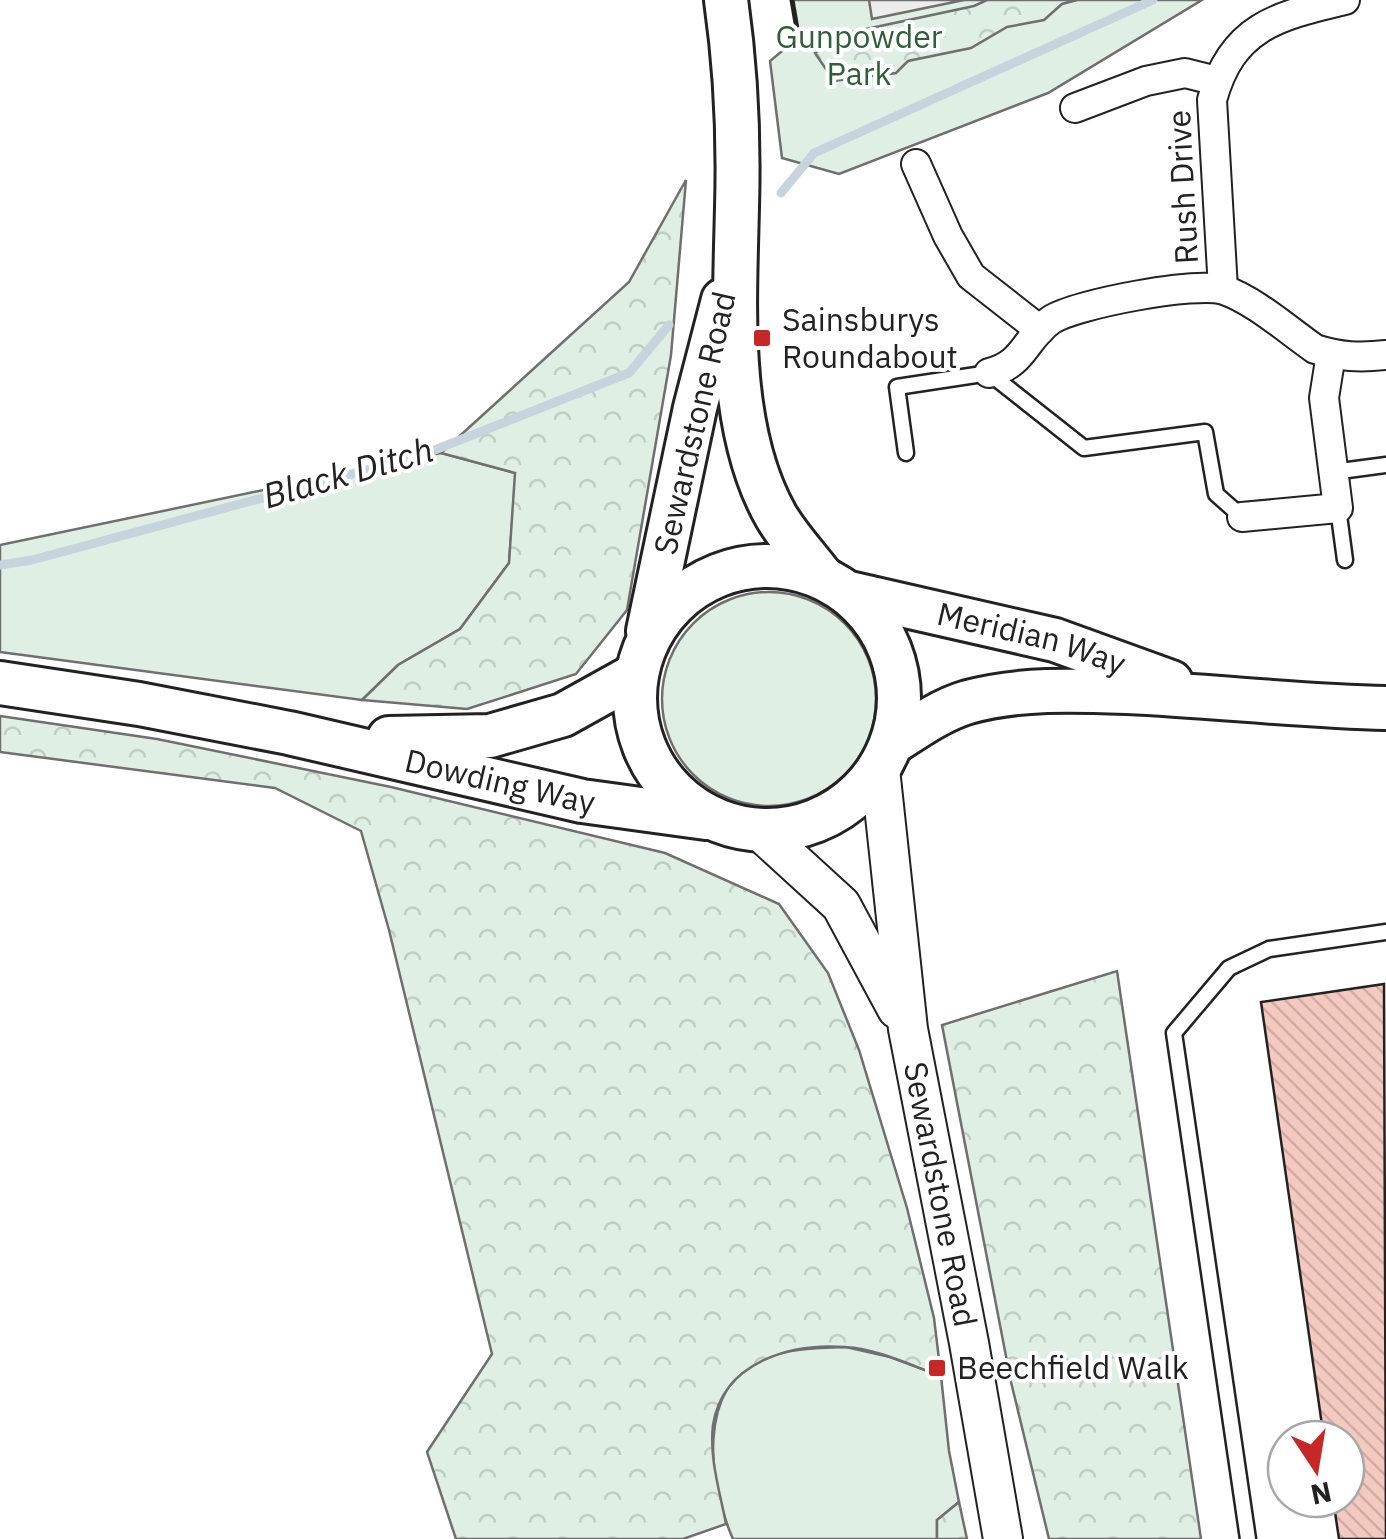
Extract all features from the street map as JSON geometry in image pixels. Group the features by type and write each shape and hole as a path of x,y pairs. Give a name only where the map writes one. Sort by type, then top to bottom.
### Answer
{"main road":[{"name":"Sewardstone Road","path":"726,0 737,104 734,258 740,399 752,455 776,515 836,585"},
{"name":"Sewardstone Road","path":"640,661 695,408 734,258"},
{"path":"746,567 798,568 836,585 872,616 892,653 899,677 900,706 887,756 861,792 841,808 804,826 760,831 712,819 676,796 652,766 640,740 634,703 640,661 675,601 700,583 746,567"},
{"name":"Meridian Way","path":"836,585 1055,640 1208,696"},
{"name":"Dowding Way","path":"289,733 432,740 490,736 563,715 640,661"},
{"name":"Dowding Way","path":"0,684 138,704 289,733 582,801 712,819"},
{"name":"Meridian Way","path":"887,756 928,720 965,703 1014,693 1058,690 1208,696 1297,706 1386,708"}],"street":[{"name":"Rush Drive","path":"1223,289 1212,118 1217,82 1232,56 1258,28 1286,14 1344,0"},
{"name":"Rush Drive","path":"1075,108 1146,81 1184,74 1217,82"},
{"path":"916,164 970,276 1040,330"},
{"path":"988,373 1008,368 1040,330 1068,311 1172,290 1223,289 1315,349 1331,354 1354,358 1386,354"},
{"path":"1242,517 1338,508 1324,398 1331,354"},
{"name":"Sewardstone Road","path":"887,756 908,1029 1004,1539"},
{"name":"Sewardstone Road","path":"760,831 841,905 908,1029"}],"lane":[{"path":"906,453 898,387 988,373 1084,448 1205,432 1216,494 1242,517"},
{"path":"1333,472 1386,465"},
{"path":"1338,508 1345,560"},
{"path":"1248,1539 1174,1033 1229,968 1269,949 1386,932"}],"green space":[{"name":"Gunpowder Park","path":"792,0 1202,0 1048,93 839,174 782,158 770,61 798,38"},
{"name":"Gunpowder Park","path":"987,0 1077,0 1062,4 1044,20 1007,27 971,48 908,61 896,73 834,81 815,53 843,34"},
{"path":"686,180 671,355 627,610 576,674 467,709 362,700 398,665 460,629 509,563 515,473 441,453 629,282"},
{"path":"441,453 516,473 509,563 460,629 398,665 362,700 0,652 0,545"},
{"path":"769,592 810,600 845,623 868,658 876,699 868,740 845,775 810,798 769,806 728,798 693,775 670,740 662,699 670,658 693,623 728,600"},
{"path":"0,716 157,739 391,787 665,853 779,904 828,973 859,1050 907,1208 934,1318 941,1376 857,1348 824,1347 782,1353 745,1372 719,1403 712,1437 726,1524 683,1539 456,1539 427,1452 492,1354 389,930 361,831 275,788 0,752"},
{"path":"1117,971 1201,1539 1049,1539 1011,1382 942,1025"},
{"path":"846,1347 890,1357 941,1376 959,1502 937,1520 937,1539 733,1539 714,1466 717,1414 726,1392 741,1373 772,1355"},
{"path":"959,1502 967,1539 937,1539 937,1520"}],"shaded area":[{"path":"869,0 964,0 872,19"}],"building":[{"path":"1384,984 1386,1539 1339,1539 1336,1519 1366,1519 1366,1419 1321,1419 1261,1002"}],"waterway":[{"name":"Black Ditch","path":"781,193 814,153 1153,0"},
{"name":"Black Ditch","path":"0,565 32,560 422,455 629,373 669,325"}],"wall":[{"path":"792,0 797,29"}],"place":[{"name":"Sainsburys Roundabout","path":"762,338"},
{"name":"Beechfield Walk","path":"937,1368"}]}
